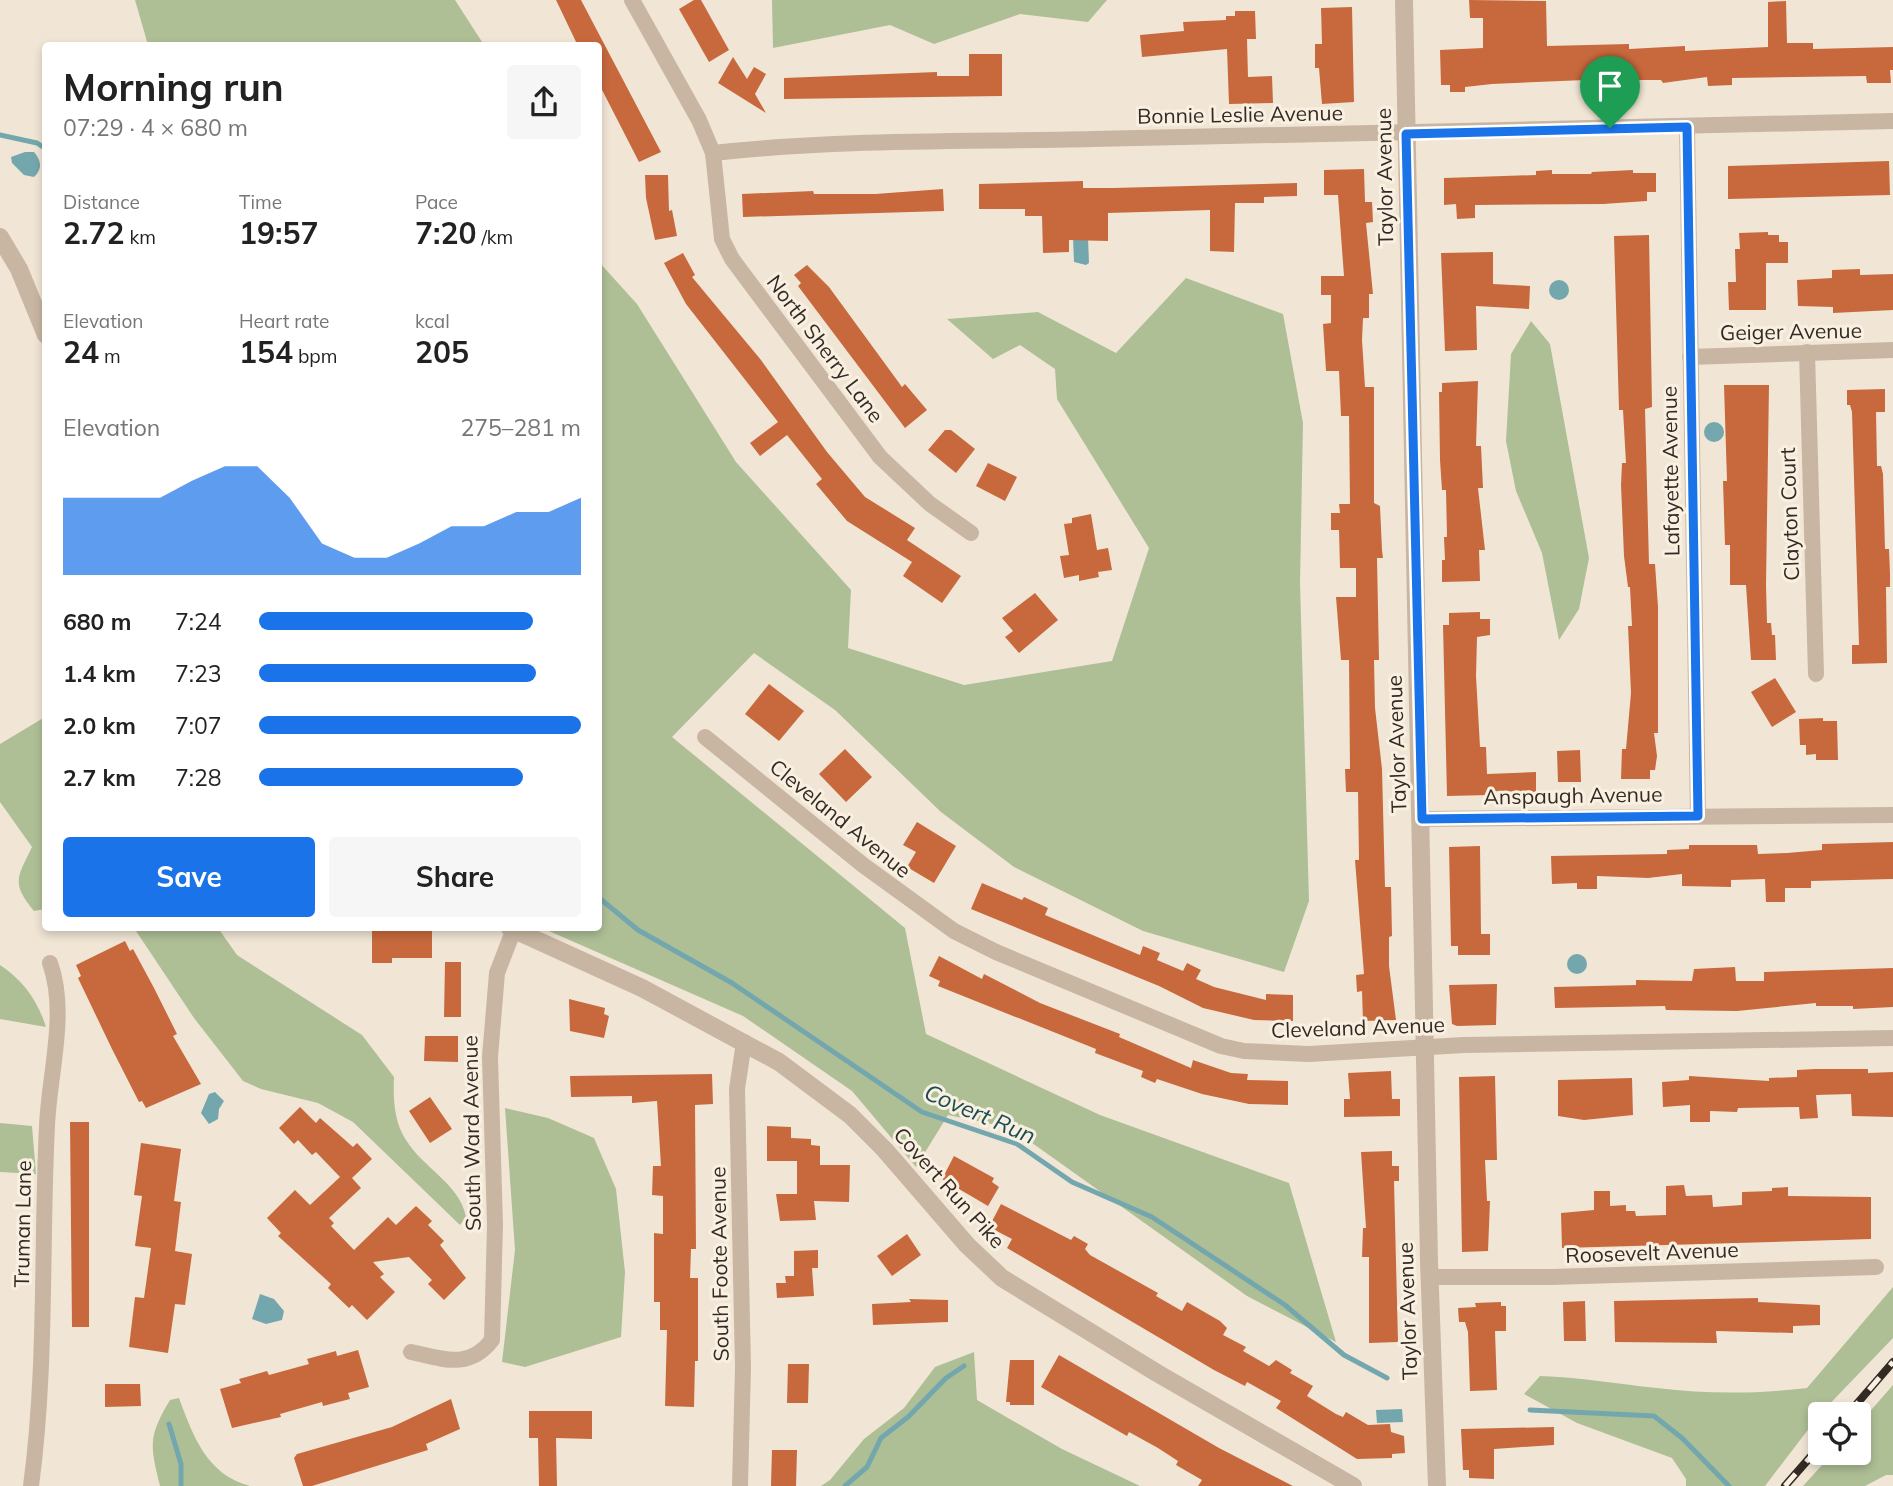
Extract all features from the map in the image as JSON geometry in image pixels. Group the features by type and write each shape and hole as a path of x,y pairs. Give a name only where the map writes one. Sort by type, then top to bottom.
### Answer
{"street":[{"name":"North Sherry Lane","path":"632,0 699,120 713,153 722,239 732,259 880,457 930,505 971,533"},
{"name":"Taylor Avenue","path":"1404,0 1430,1277 1437,1486"},
{"name":"Bonnie Leslie Avenue","path":"713,153 774,146 998,139 1406,134 1893,121"},
{"name":"Lafayette Avenue","path":"1687,127 1698,816"},
{"path":"0,237 19,269 42,325"},
{"name":"Geiger Avenue","path":"1690,357 1893,350"},
{"name":"Clayton Court","path":"1807,352 1816,674"},
{"name":"Cleveland Avenue","path":"705,737 905,899 954,931 996,952 1182,1032 1231,1048 1309,1054 1426,1047 1893,1038"},
{"name":"Anspaugh Avenue","path":"1422,819 1893,815"},
{"name":"South Ward Avenue","path":"411,1352 453,1362 466,1360 492,1340 495,1225 490,1057 497,973 511,931"},
{"name":"Covert Run Pike","path":"519,931 592,963 779,1062 850,1115 885,1150 967,1245 1002,1278 1157,1373 1353,1486"},
{"name":"Truman Lane","path":"31,1486 44,1284 48,1100 56,1025 57,984 50,963"},
{"name":"South Foote Avenue","path":"740,1486 743,1388 737,1089 744,1042"},
{"name":"Roosevelt Avenue","path":"1430,1277 1551,1277 1875,1267"}],"green space":[{"path":"135,0 455,0 482,42 147,42"},
{"path":"772,0 1107,0 1088,22 1020,14 934,44 890,25 773,48"},
{"path":"602,265 637,304 736,462 851,590 848,648 964,685 1112,661 1149,548 1057,399 1055,369 1020,345 993,359 947,319 1038,312 1116,353 1186,278 1283,314 1303,423 1300,583 1309,901 1284,972 1143,931 1014,867 941,812 835,710 754,653 672,737 905,928 926,1034 1100,1115 1289,1183 1336,1342 1247,1296 1011,1128 948,1115 916,1167 852,1091 743,1016 549,931 602,931"},
{"path":"1531,321 1550,344 1589,558 1579,609 1559,640 1542,553 1516,491 1506,441 1511,354"},
{"path":"42,719 42,910 34,911 19,887 20,873 32,847 0,802 0,744"},
{"path":"136,931 220,931 237,955 362,1035 394,1077 395,1110 406,1140 449,1186 462,1205 466,1217 460,1225 353,1122 318,1103 261,1089 243,1081 194,1018"},
{"path":"0,965 28,992 39,1008 46,1027 0,1019"},
{"path":"505,1108 548,1118 594,1138 616,1189 625,1272 621,1337 525,1367 502,1362 515,1250"},
{"path":"0,1123 32,1126 36,1174 0,1172"},
{"path":"1893,1287 1893,1338 1832,1402 1808,1402 1808,1430 1765,1486 1686,1486 1686,1479 1672,1458 1577,1423 1524,1394 1540,1376 1713,1392 1807,1388"},
{"path":"974,1352 977,1400 1062,1449 1140,1486 821,1486 830,1480 864,1439 904,1408 935,1367"},
{"path":"1893,1385 1893,1475 1886,1475 1865,1486 1803,1486 1822,1465 1871,1465 1871,1410"},
{"path":"179,1398 196,1440 212,1463 235,1481 250,1486 160,1486 153,1441 158,1423 170,1400"}],"water":[{"path":"34,152 38,158 40,168 34,177 24,175 12,163 11,157"},
{"path":"1073,237 1088,237 1089,263 1086,265 1074,262"},
{"path":"1559,280 1566,283 1569,290 1566,297 1559,300 1552,297 1549,290 1552,283"},
{"path":"1710,422 1718,422 1724,432 1718,442 1710,442 1704,436 1704,428"},
{"path":"1577,954 1584,957 1587,964 1584,971 1577,974 1570,971 1567,964 1570,957"},
{"path":"215,1092 224,1101 219,1109 218,1119 209,1124 201,1113 209,1094"},
{"path":"260,1294 274,1299 284,1311 282,1320 266,1324 252,1319"},
{"path":"1402,1409 1403,1422 1377,1423 1376,1410"}],"building":[{"path":"556,0 581,0 661,152 639,162 602,90 602,42 576,42"},
{"path":"694,0 701,0 729,50 709,62 679,9"},
{"path":"1469,0 1546,1 1547,46 1629,44 1629,49 1685,46 1685,51 1768,47 1768,2 1786,1 1787,43 1813,43 1813,49 1893,47 1891,83 1867,83 1866,76 1732,78 1732,85 1708,86 1707,77 1663,83 1661,80 1585,80 1492,84 1465,87 1465,92 1450,92 1450,85 1441,85 1440,50 1483,48 1483,18 1470,18"},
{"path":"1352,7 1354,102 1322,104 1319,68 1315,68 1315,44 1322,44 1321,8"},
{"path":"1235,11 1255,11 1256,39 1247,39 1248,77 1272,76 1273,103 1229,104 1227,49 1142,57 1140,35 1184,31 1183,22 1226,20 1226,16 1235,16"},
{"path":"969,54 1002,54 1002,96 784,99 784,78 937,72 937,76 969,76"},
{"path":"733,57 747,79 754,67 766,74 755,94 766,113 718,83"},
{"path":"1889,161 1890,195 1728,199 1728,166"},
{"path":"1364,169 1365,202 1372,202 1373,222 1366,223 1373,294 1369,294 1369,318 1363,318 1362,340 1365,387 1374,387 1374,503 1380,506 1383,558 1377,558 1379,660 1374,660 1375,708 1382,769 1385,887 1391,887 1392,936 1389,937 1389,966 1396,1020 1363,1021 1362,991 1357,992 1356,975 1364,974 1355,860 1359,860 1358,792 1346,792 1345,769 1350,769 1349,660 1341,660 1336,597 1356,597 1356,568 1340,568 1339,530 1331,530 1331,513 1340,513 1339,504 1350,504 1349,416 1341,416 1339,371 1326,371 1323,324 1331,323 1331,295 1321,295 1321,276 1344,276 1338,195 1324,195 1324,170"},
{"path":"1552,170 1552,174 1633,170 1633,173 1656,173 1656,192 1647,192 1647,201 1475,205 1475,218 1457,219 1456,204 1444,205 1444,178 1536,175 1536,171"},
{"path":"645,175 668,175 669,211 672,210 677,236 655,240 646,198"},
{"path":"1083,181 1083,188 1297,183 1297,196 1264,197 1264,203 1235,203 1234,252 1210,251 1210,210 1108,213 1108,241 1069,240 1069,252 1043,253 1042,216 1025,216 1025,209 979,209 979,184"},
{"path":"943,189 944,211 743,217 742,194 813,191 814,194 875,194"},
{"path":"1768,232 1768,235 1779,235 1779,242 1788,242 1788,263 1766,263 1766,310 1729,310 1728,282 1736,282 1735,249 1740,249 1739,233"},
{"path":"1649,235 1652,407 1645,409 1649,564 1655,564 1658,607 1658,733 1654,733 1657,756 1655,770 1650,770 1650,779 1621,779 1622,749 1626,749 1631,693 1628,626 1632,626 1630,587 1624,556 1621,485 1622,463 1626,463 1623,410 1619,410 1614,236"},
{"path":"1493,252 1493,284 1530,286 1529,309 1476,306 1477,350 1445,351 1441,253"},
{"path":"683,253 695,275 692,277 761,360 827,452 865,497 915,528 907,540 961,576 942,603 903,576 912,562 847,521 816,484 822,479 787,435 760,456 750,443 778,422 686,304 664,263"},
{"path":"807,265 829,287 902,387 905,384 927,410 905,428 798,286 801,283 794,275"},
{"path":"1860,269 1860,275 1893,274 1893,310 1833,313 1833,307 1798,306 1797,280 1832,278 1832,270"},
{"path":"1478,381 1476,446 1481,446 1483,488 1478,488 1485,550 1479,550 1480,581 1442,582 1444,537 1447,537 1446,490 1442,490 1440,460 1439,392 1442,392 1442,383"},
{"path":"1724,385 1769,385 1766,585 1767,623 1771,623 1772,635 1775,635 1776,660 1751,660 1746,585 1730,585 1730,545 1725,545 1723,481 1727,481"},
{"path":"1885,389 1885,412 1876,412 1877,466 1881,466 1883,474 1885,549 1889,549 1890,587 1886,587 1887,663 1852,664 1852,645 1859,645 1852,412 1850,405 1847,405 1847,390"},
{"path":"945,430 951,430 975,449 956,473 928,450"},
{"path":"988,463 1017,477 1005,501 976,486"},
{"path":"1091,514 1097,550 1108,548 1112,570 1098,572 1099,577 1079,581 1079,575 1064,578 1060,556 1069,555 1064,524 1072,523 1072,518"},
{"path":"1035,593 1058,620 1019,653 1005,637 1013,631 1002,618"},
{"path":"1480,612 1480,619 1490,619 1490,635 1477,637 1476,676 1480,747 1486,747 1487,774 1536,772 1536,792 1489,791 1490,795 1447,796 1443,625 1449,625 1449,613"},
{"path":"1775,678 1796,712 1772,727 1751,692"},
{"path":"769,684 804,711 779,741 745,714"},
{"path":"1823,718 1823,721 1837,721 1838,760 1816,760 1816,754 1806,755 1806,745 1800,745 1799,719"},
{"path":"845,749 872,777 846,802 819,774"},
{"path":"1580,750 1581,782 1558,782 1557,751"},
{"path":"917,822 956,846 934,883 907,867 916,852 903,845"},
{"path":"1893,842 1893,879 1811,881 1811,888 1785,888 1785,902 1766,902 1765,879 1731,880 1731,887 1682,886 1682,874 1648,878 1597,876 1597,889 1577,889 1577,883 1552,884 1551,856 1667,854 1667,850 1689,849 1689,845 1757,845 1758,854 1787,853 1822,850 1822,844"},
{"path":"1480,846 1481,934 1490,934 1490,955 1458,955 1458,946 1451,946 1449,847"},
{"path":"982,883 1022,900 1024,897 1048,908 1045,915 1140,955 1143,946 1160,953 1157,960 1183,971 1187,963 1201,970 1196,979 1214,987 1266,1000 1266,994 1293,995 1293,1021 1254,1020 1203,1008 1159,986 971,909"},
{"path":"372,931 432,931 432,958 392,958 392,963 372,963"},
{"path":"125,941 130,951 133,949 154,988 177,1034 173,1036 201,1084 146,1108 142,1101 139,1102 112,1049 78,978 81,976 76,965"},
{"path":"939,956 982,979 984,974 1040,1003 1120,1034 1119,1037 1191,1068 1193,1060 1231,1073 1248,1074 1247,1080 1288,1081 1288,1105 1249,1104 1202,1094 1157,1079 1155,1083 1141,1077 1143,1071 1095,1053 1096,1049 938,986 940,981 929,976"},
{"path":"445,962 461,962 461,1017 444,1017"},
{"path":"1735,967 1736,981 1764,981 1764,972 1893,968 1893,1007 1853,1009 1853,1006 1816,1006 1816,1003 1737,1011 1666,1010 1665,1006 1555,1008 1554,987 1636,985 1636,980 1692,981 1694,969"},
{"path":"1497,984 1496,1025 1452,1024 1449,985"},
{"path":"569,999 605,1008 604,1014 609,1016 604,1038 570,1031"},
{"path":"425,1036 458,1036 458,1062 424,1061"},
{"path":"1797,1070 1893,1072 1893,1117 1852,1116 1851,1094 1816,1095 1818,1118 1800,1119 1799,1107 1738,1108 1737,1112 1710,1111 1710,1122 1690,1122 1690,1105 1663,1107 1662,1082 1689,1080 1689,1076 1769,1081 1769,1078 1797,1077"},
{"path":"1391,1071 1392,1099 1400,1099 1400,1116 1344,1117 1344,1099 1350,1099 1348,1073"},
{"path":"712,1074 713,1104 695,1105 696,1249 691,1249 690,1278 698,1278 698,1361 695,1361 694,1407 665,1406 667,1330 660,1330 660,1302 654,1302 654,1233 663,1234 663,1196 652,1195 653,1166 661,1166 657,1101 632,1103 632,1096 571,1097 570,1076"},
{"path":"1495,1076 1497,1160 1485,1160 1487,1201 1490,1201 1488,1251 1462,1252 1459,1077"},
{"path":"1632,1078 1633,1115 1584,1120 1558,1116 1558,1080"},
{"path":"430,1097 452,1129 430,1143 409,1111"},
{"path":"300,1107 316,1123 320,1118 353,1147 357,1143 372,1159 352,1178 361,1188 329,1218 334,1223 331,1226 354,1250 388,1217 396,1225 416,1206 432,1221 428,1225 444,1241 440,1245 466,1278 444,1300 428,1284 432,1280 409,1257 373,1262 384,1274 380,1277 395,1292 367,1320 352,1305 349,1308 328,1288 331,1284 278,1236 281,1233 267,1218 295,1190 310,1205 340,1177 316,1152 312,1155 298,1140 294,1144 279,1128"},
{"path":"70,1122 89,1122 89,1327 72,1327"},
{"path":"767,1126 791,1127 791,1138 811,1139 811,1145 820,1146 820,1165 850,1165 849,1202 814,1201 816,1220 780,1221 776,1194 797,1194 797,1161 767,1161"},
{"path":"141,1143 181,1149 174,1201 181,1202 175,1251 192,1254 185,1305 175,1304 168,1353 129,1347 135,1297 144,1298 151,1248 135,1246 142,1196 134,1195"},
{"path":"1392,1151 1392,1166 1399,1166 1399,1181 1394,1181 1398,1342 1369,1343 1369,1257 1362,1257 1363,1228 1366,1228 1361,1152"},
{"path":"954,1156 994,1178 992,1182 999,1187 988,1206 942,1179"},
{"path":"1684,1185 1686,1196 1712,1195 1713,1207 1742,1205 1742,1192 1772,1191 1772,1188 1788,1187 1788,1196 1871,1197 1871,1239 1562,1248 1561,1213 1594,1210 1594,1191 1610,1191 1610,1206 1626,1205 1626,1211 1635,1211 1636,1216 1666,1215 1666,1186"},
{"path":"1001,1204 1071,1240 1074,1236 1088,1244 1085,1249 1090,1255 1158,1293 1156,1296 1182,1311 1187,1302 1220,1321 1227,1328 1223,1335 1246,1347 1243,1351 1269,1366 1276,1360 1292,1370 1290,1373 1313,1386 1307,1396 1336,1414 1343,1417 1346,1412 1368,1425 1390,1424 1391,1432 1404,1436 1405,1453 1392,1454 1392,1458 1357,1459 1276,1408 1281,1401 1247,1382 1245,1386 1214,1370 1007,1248 1012,1239 989,1227"},
{"path":"907,1234 921,1255 892,1276 877,1256"},
{"path":"818,1250 818,1268 812,1268 814,1296 777,1298 776,1283 786,1283 785,1276 794,1276 794,1251"},
{"path":"1758,1298 1758,1302 1820,1305 1820,1325 1793,1326 1793,1333 1716,1331 1717,1343 1615,1342 1614,1301"},
{"path":"909,1299 948,1300 948,1322 873,1325 872,1304 911,1302"},
{"path":"1585,1301 1586,1341 1564,1341 1563,1302"},
{"path":"1501,1302 1501,1306 1506,1306 1506,1331 1495,1331 1497,1390 1470,1391 1468,1332 1465,1322 1459,1322 1458,1308 1476,1307 1475,1303"},
{"path":"358,1350 369,1387 348,1393 350,1399 323,1406 322,1402 280,1414 281,1417 232,1428 220,1389 241,1383 239,1379 267,1371 269,1375 309,1364 307,1359 336,1351 337,1356"},
{"path":"1059,1355 1219,1448 1293,1486 1198,1486 1202,1480 1176,1465 1178,1461 1158,1448 1129,1432 1127,1436 1041,1387"},
{"path":"1010,1360 1034,1360 1034,1405 1010,1405 1010,1402 1006,1402"},
{"path":"788,1364 809,1364 808,1403 787,1403"},
{"path":"105,1384 140,1384 141,1406 105,1407"},
{"path":"451,1399 460,1429 426,1444 428,1450 312,1486 303,1486 294,1458 297,1454 392,1427"},
{"path":"529,1411 592,1411 592,1439 556,1438 557,1486 539,1486 538,1438 529,1438"},
{"path":"1554,1427 1554,1445 1494,1449 1494,1479 1469,1478 1469,1470 1463,1470 1461,1429"},
{"path":"772,1450 797,1450 796,1486 771,1486"}],"waterway":[{"name":"Covert Run","path":"0,135 42,146"},
{"name":"Covert Run","path":"602,900 638,930 732,983 922,1112 1017,1144 1072,1182 1152,1217 1285,1305 1344,1355 1387,1378"},
{"path":"845,1486 867,1467 881,1438 908,1417 946,1378 964,1366"},
{"name":"Covert Run","path":"1530,1410 1654,1416 1682,1438 1729,1486"},
{"path":"169,1424 181,1464 181,1486"}],"railway":[{"path":"1858,1402 1893,1362"},
{"path":"1785,1486 1808,1460"}],"route":[{"path":"1687,127 1698,816 1422,819 1406,134 1610,128 1687,127"}]}
